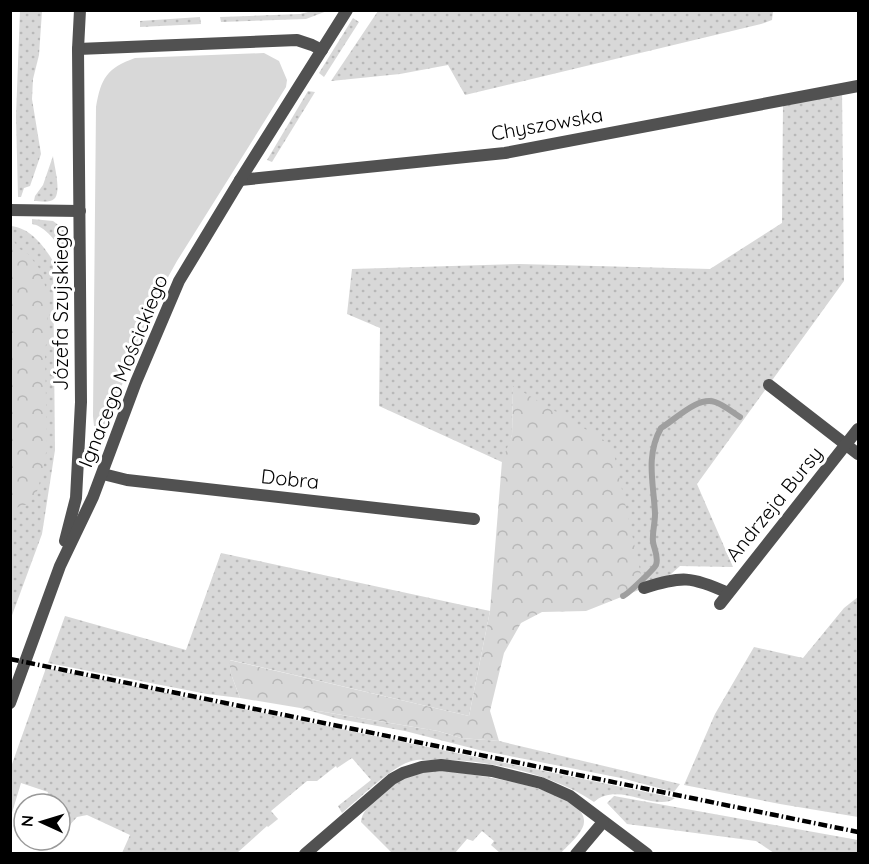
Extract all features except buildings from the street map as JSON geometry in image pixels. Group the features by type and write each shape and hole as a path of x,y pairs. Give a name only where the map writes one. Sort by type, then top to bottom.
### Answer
{"street":[{"name":"Józefa Szujskiego","path":"60,566 76,498 79,466 82,339 78,49 80,10"},
{"name":"Ignacego Mościckiego","path":"10,703 60,566 103,474 136,382 179,281 347,10"},
{"path":"78,49 297,40 322,50"},
{"name":"Chyszowska","path":"240,180 505,153 858,86"},
{"path":"10,210 80,211"},
{"path":"769,385 858,454"},
{"name":"Andrzeja Bursy","path":"720,604 858,429"},
{"name":"Dobra","path":"103,474 128,480 474,519"},
{"path":"644,588 675,578 705,582 728,593"},
{"path":"305,854 383,785 403,772 422,766 441,765 484,770 541,783 570,796 647,854"},
{"path":"576,854 603,822"}],"green space":[{"path":"20,11 42,11 39,55 33,79 32,99 41,154 30,186 24,188 21,197 18,197 16,116"},
{"path":"327,11 306,19 221,22 220,17 300,14"},
{"path":"378,11 773,11 772,20 761,24 465,95 448,65 400,74 331,81"},
{"path":"200,17 201,24 140,27 140,21"},
{"path":"353,18 359,22 324,77 319,73"},
{"path":"264,53 279,61 287,80 286,87 177,261 153,304 107,424 103,428 94,426 96,107 103,81 112,70 135,58"},
{"path":"842,89 844,281 697,484 733,567 680,566 671,574 644,588 513,386 512,435 504,463 379,406 380,328 347,314 352,269 519,264 710,269 782,223 783,104"},
{"path":"308,91 315,92 272,162 267,160"},
{"path":"53,156 57,185 56,196 50,201 34,201 43,185"},
{"path":"32,219 53,221 68,232 68,262 53,239 43,229 32,224"},
{"path":"11,226 30,234 53,261 55,450 42,534 11,618"},
{"path":"11,236 18,248 28,254 42,272 47,295 48,331 45,351 47,447 43,470 36,495 28,504 18,507 11,513"},
{"path":"513,386 612,445 644,588 586,611 542,612 521,623 504,653 490,711 499,741 461,738 438,731 240,698 231,674 229,660 469,716 490,611 502,461 512,435"},
{"path":"221,553 490,611 469,716 230,660 231,674 240,698 207,694 48,663 65,616 186,650"},
{"path":"858,597 858,817 684,785 715,714 754,647 803,658 844,608"},
{"path":"46,668 675,798 667,802 658,802 614,794 604,796 594,802 558,783 516,769 451,760 419,760 395,769 342,813 338,806 371,780 352,758 337,768 336,766 317,781 307,781 271,811 278,819 237,853 122,853 130,835 87,815 77,817 72,823 72,792 48,792 21,783 18,792 12,792 11,816 11,767"},
{"path":"300,708 438,731 461,738 499,741 680,784 674,792 621,778 339,719"},
{"path":"433,770 493,778 543,790 578,808 584,825 579,834 561,853 500,853 491,845 494,841 482,831 473,841 467,839 455,853 393,854 361,822 363,815 380,794 396,782 410,775"},
{"path":"614,796 858,840 858,853 774,853 756,841 627,824 607,803"}],"waterway":[{"path":"623,596 646,576 657,562 653,539 655,514 652,460 653,449 661,428 687,409 708,401 722,405 740,417"}],"railway":[{"path":"10,659 858,832"}]}
